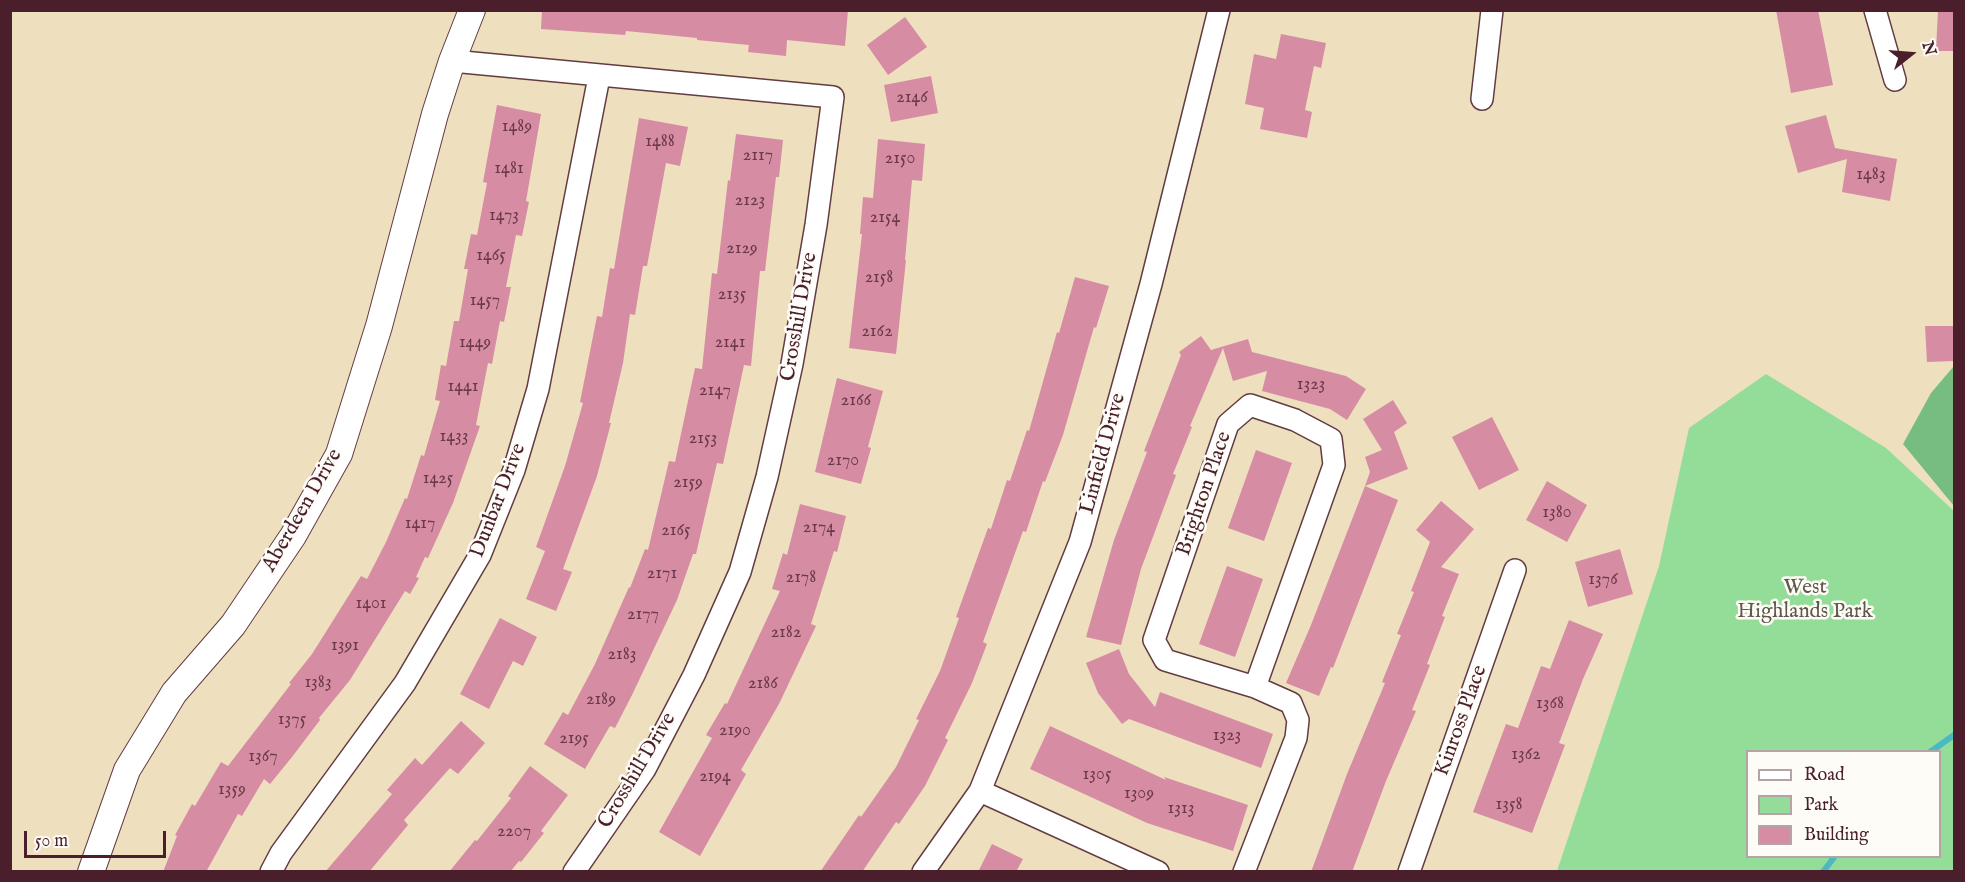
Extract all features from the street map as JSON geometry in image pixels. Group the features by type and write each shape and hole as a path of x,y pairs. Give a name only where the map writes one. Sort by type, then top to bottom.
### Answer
{"street":[{"name":"Aberdeen Drive","path":"91,872 127,770 174,693 233,625 293,536 339,454 379,326 435,114 472,10"},
{"name":"Linfield Drive","path":"923,872 980,791 1080,542 1151,284 1219,10"},
{"path":"1482,99 1492,10"},
{"path":"1875,10 1895,80"},
{"name":"Crosshill Drive","path":"452,61 833,97 816,225 792,364 767,477 740,572 694,675 645,769 574,872"},
{"name":"Dunbar Drive","path":"271,872 281,853 405,683 480,555 514,470 538,389 599,76"},
{"name":"Brighton Place","path":"1244,872 1296,738 1298,720 1290,703 1255,687 1165,660 1154,640 1228,423 1250,405 1295,420 1331,439 1334,465 1255,687"},
{"name":"Kinross Place","path":"1409,872 1515,570"},
{"path":"980,791 1158,872"}],"green space":[{"path":"1954,366 1954,506 1903,444 1931,393"},
{"name":"West Highlands Park","path":"1766,374 1886,448 1954,511 1954,871 1557,871 1659,566 1689,428"}],"building":[{"path":"542,10 848,10 845,46 787,40 786,56 748,52 749,45 697,40 697,38 626,31 625,35 541,29"},
{"path":"1776,10 1818,10 1833,85 1791,93"},
{"path":"1938,10 1954,10 1954,51 1936,51"},
{"path":"905,17 927,47 888,75 867,45"},
{"path":"1281,34 1326,43 1321,68 1314,66 1305,110 1312,112 1307,138 1260,129 1264,108 1245,104 1254,54 1276,59"},
{"path":"931,76 938,113 891,122 884,85"},
{"path":"497,105 541,114 526,201 529,202 522,236 516,235 506,287 511,287 504,322 500,321 492,364 488,363 476,425 480,426 453,503 428,558 425,557 416,577 419,578 410,594 405,591 350,680 319,718 320,720 292,757 270,784 264,779 242,816 238,814 206,872 163,872 177,836 175,835 192,804 195,806 221,762 228,766 291,684 289,683 312,654 361,576 367,579 405,498 407,499 421,455 424,456 440,401 435,400 441,365 446,366 454,321 459,321 468,269 464,269 471,234 477,235 487,183 483,182"},
{"path":"1826,115 1835,148 1897,159 1890,201 1842,192 1847,159 1798,173 1785,126"},
{"path":"639,118 688,127 680,166 666,163 647,266 643,266 635,315 630,314 623,363 609,423 611,423 597,476 563,569 572,572 556,611 526,599 545,551 536,547 565,466 583,403 580,402 597,316 602,317 610,268 614,269"},
{"path":"736,134 783,140 779,177 776,177 765,271 760,271 751,366 744,365 723,464 717,463 696,554 693,554 677,600 615,728 610,726 585,769 544,744 563,712 568,715 595,664 645,549 648,550 669,461 675,462 695,368 702,369 712,273 717,274"},
{"path":"878,139 925,144 922,181 912,180 896,354 849,348 862,234 860,234 863,197 873,198"},
{"path":"1075,277 1109,286 1096,328 1094,327 1063,435 1045,482 1043,481 1026,532 1023,531 983,642 987,644 972,683 945,738 948,740 925,786 899,824 896,822 862,872 820,872 859,815 861,817 896,767 919,720 916,719 940,671 959,618 956,617 988,528 991,529 1007,480 1010,481 1027,430 1029,431"},
{"path":"1925,326 1954,326 1954,361 1927,362"},
{"path":"1201,336 1211,350 1248,339 1252,352 1346,376 1366,389 1347,420 1330,409 1262,391 1267,371 1233,381 1223,348 1190,426 1192,427 1173,474 1176,475 1141,569 1121,645 1086,637 1114,540 1147,452 1144,451 1181,355 1179,352"},
{"path":"837,378 883,391 861,484 815,472"},
{"path":"1393,400 1407,423 1394,432 1408,469 1365,486 1370,472 1365,457 1382,450 1363,419"},
{"path":"1492,417 1519,470 1479,490 1452,437"},
{"path":"1256,450 1292,463 1264,541 1228,528"},
{"path":"1547,481 1587,505 1567,542 1526,520"},
{"path":"1365,486 1398,500 1333,668 1331,667 1319,696 1286,683"},
{"path":"1441,501 1474,529 1441,567 1459,574 1442,616 1445,617 1427,664 1430,665 1412,710 1416,711 1386,781 1352,872 1311,872 1347,774 1385,683 1382,682 1401,635 1397,634 1414,592 1411,591 1430,542 1416,530"},
{"path":"800,504 846,516 837,552 834,551 811,624 816,626 779,704 741,770 746,774 700,856 659,832 712,738 706,735 725,703 727,704 780,591 772,589 783,553 787,555"},
{"path":"1620,549 1633,594 1588,607 1575,562"},
{"path":"1227,566 1263,579 1235,657 1199,644"},
{"path":"500,618 537,637 523,666 513,661 489,709 460,694"},
{"path":"1569,620 1603,634 1559,743 1565,745 1532,833 1473,812 1506,724 1518,728 1541,666 1550,669"},
{"path":"1119,649 1129,674 1155,707 1160,692 1273,734 1261,768 1129,719 1122,724 1098,693 1086,663"},
{"path":"461,721 485,743 458,774 450,768 404,820 408,825 369,872 325,872 392,794 387,790 415,758 422,765"},
{"path":"1050,726 1166,780 1164,777 1248,805 1233,851 1147,823 1030,769"},
{"path":"530,766 568,795 541,831 544,833 510,872 449,872 511,798 508,796"},
{"path":"992,844 1023,859 1016,872 978,872"}],"waterway":[{"path":"1933,750 1954,735"},
{"path":"1823,872 1834,858"}]}
